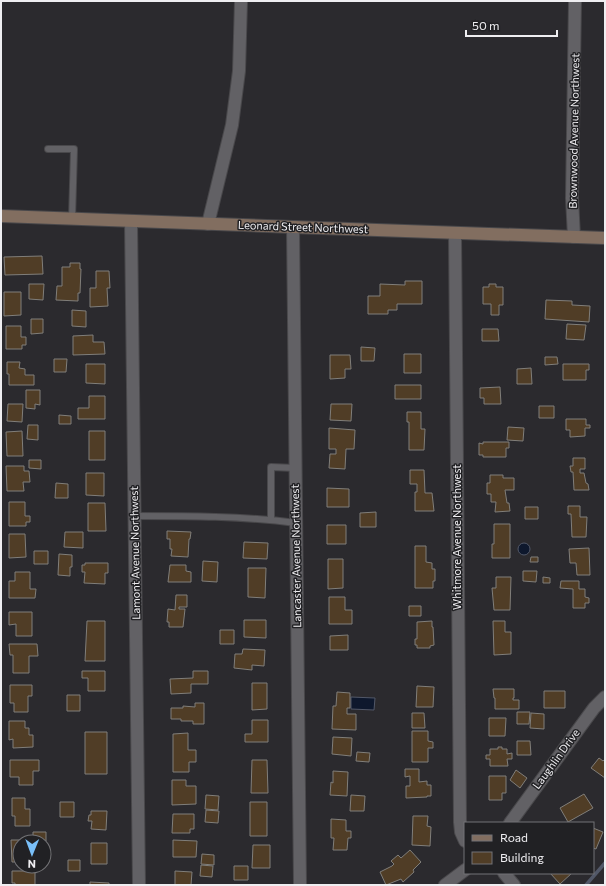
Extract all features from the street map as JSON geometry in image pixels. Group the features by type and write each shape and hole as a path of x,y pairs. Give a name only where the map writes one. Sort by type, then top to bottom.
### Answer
{"main road":[{"name":"Leonard Street Northwest","path":"1,216 605,238"}],"street":[{"path":"208,224 232,125 239,71 241,1"},
{"name":"Brownwood Avenue Northwest","path":"574,237 572,198 575,1"},
{"name":"Lamont Avenue Northwest","path":"131,221 139,885"},
{"name":"Lancaster Avenue Northwest","path":"293,227 300,885"},
{"name":"Whitmore Avenue Northwest","path":"455,233 460,822 461,832 464,838"},
{"name":"Laughlin Drive","path":"511,822 594,708 605,697"},
{"path":"445,885 464,871"},
{"path":"505,874 514,885"}],"lane":[{"path":"48,149 74,150 72,219"},
{"path":"271,520 271,467 295,468"},
{"path":"135,516 178,516 271,520 296,524"}],"water":[{"path":"526,543 529,544 529,554 522,555 519,554 518,547 519,544"},
{"path":"351,697 375,698 374,710 351,709"}],"building":[{"path":"42,256 43,274 5,275 4,257"},
{"path":"70,263 80,263 80,293 78,293 78,301 56,300 57,286 62,286 62,267 70,267"},
{"path":"96,271 109,271 110,288 107,288 108,306 90,307 90,288 96,288"},
{"path":"405,281 422,281 422,304 397,304 397,310 388,310 388,314 368,314 368,296 380,296 380,284 405,285"},
{"path":"29,284 44,284 43,300 29,299"},
{"path":"489,284 496,284 496,287 503,287 503,305 499,305 499,315 491,315 491,304 483,304 483,287 489,287"},
{"path":"4,292 21,292 21,315 4,316"},
{"path":"546,300 572,301 572,305 590,306 589,322 545,319"},
{"path":"72,310 86,311 86,327 72,326"},
{"path":"31,319 43,319 43,333 31,334"},
{"path":"567,324 586,325 584,340 566,339"},
{"path":"6,326 21,326 21,337 26,337 26,345 22,345 22,349 6,349"},
{"path":"482,329 498,329 499,341 482,341"},
{"path":"93,335 93,342 104,342 105,354 73,355 73,336"},
{"path":"361,347 375,348 374,361 361,361"},
{"path":"404,354 421,354 421,373 404,373"},
{"path":"330,355 350,355 351,369 345,369 345,378 330,379"},
{"path":"545,357 557,357 558,364 545,365"},
{"path":"54,359 67,359 66,372 54,372"},
{"path":"7,362 20,362 19,368 25,369 25,375 34,375 34,385 9,385"},
{"path":"86,364 105,364 105,384 86,383"},
{"path":"563,364 589,364 589,370 586,370 586,380 563,380"},
{"path":"531,368 532,384 517,384 517,369"},
{"path":"395,385 421,385 421,399 395,399"},
{"path":"500,387 501,404 484,404 484,398 480,398 480,388"},
{"path":"26,390 40,390 40,405 35,404 35,409 26,408"},
{"path":"89,396 105,396 105,419 78,419 78,408 89,408"},
{"path":"8,404 23,404 22,422 7,421"},
{"path":"331,404 352,404 351,421 330,420"},
{"path":"539,406 554,406 554,418 539,418"},
{"path":"407,412 421,412 421,429 425,429 424,450 409,450 409,422 407,422"},
{"path":"59,415 71,416 71,424 59,424"},
{"path":"566,419 586,419 586,425 590,425 590,428 585,428 585,436 570,437 570,430 566,430"},
{"path":"28,425 38,425 38,440 27,439"},
{"path":"508,427 524,428 523,441 507,440"},
{"path":"329,428 355,430 354,449 346,449 345,469 329,468 330,454 336,454 336,449 329,449"},
{"path":"22,431 23,456 7,456 6,432"},
{"path":"89,431 105,431 105,460 89,460"},
{"path":"483,442 509,442 509,448 506,448 506,457 483,457 483,455 479,455 479,443 483,444"},
{"path":"573,458 585,458 585,469 580,469 580,473 584,473 589,490 574,490 573,472 571,472 570,466 573,466"},
{"path":"29,460 41,460 41,469 29,468"},
{"path":"6,466 24,466 24,471 29,471 30,482 23,482 24,491 7,491"},
{"path":"410,470 424,470 425,493 432,493 434,511 415,511 415,492 417,492 417,484 410,484"},
{"path":"86,473 104,473 104,496 86,495"},
{"path":"490,475 503,475 503,478 514,478 514,490 505,490 510,511 495,512 496,502 491,502 491,494 487,494 487,483 490,483"},
{"path":"56,483 68,484 68,498 55,498"},
{"path":"327,488 349,489 349,507 327,507"},
{"path":"9,502 25,502 25,516 30,516 30,522 26,522 26,526 9,526"},
{"path":"88,503 105,503 106,531 88,531"},
{"path":"568,506 580,506 580,517 587,517 586,537 572,537 571,514 568,514"},
{"path":"525,507 538,507 538,519 525,519"},
{"path":"376,512 376,527 360,527 360,513"},
{"path":"494,524 510,524 510,558 492,558"},
{"path":"327,525 346,525 346,544 327,544"},
{"path":"167,531 191,532 188,557 171,556 172,549 170,549 170,539 167,539"},
{"path":"65,532 83,532 83,548 64,547"},
{"path":"9,534 25,534 26,557 9,558"},
{"path":"244,542 268,543 267,559 243,558"},
{"path":"415,546 426,546 426,562 432,563 432,569 435,569 435,581 433,581 433,588 415,588"},
{"path":"589,548 590,575 577,575 576,563 570,563 569,549"},
{"path":"34,551 48,551 48,564 34,564"},
{"path":"59,554 72,555 70,576 58,575"},
{"path":"531,557 538,557 538,562 530,562"},
{"path":"328,559 343,559 343,588 328,589"},
{"path":"203,561 218,562 217,582 202,581"},
{"path":"85,563 108,563 108,573 105,573 105,584 84,583 85,572 82,572 82,565 85,565"},
{"path":"170,565 186,565 186,571 191,572 191,582 168,582"},
{"path":"248,568 266,568 265,598 248,597"},
{"path":"523,571 537,571 536,582 523,581"},
{"path":"15,572 30,572 30,589 36,589 35,598 9,598 9,581 15,581"},
{"path":"496,577 511,577 510,610 494,610 492,588 496,588"},
{"path":"543,577 550,578 550,583 543,583"},
{"path":"561,581 579,581 579,589 585,589 585,597 589,598 589,603 585,603 585,608 573,608 573,589 560,588"},
{"path":"176,595 187,595 187,607 179,607 179,609 185,609 183,627 169,627 169,622 167,622 168,609 175,610"},
{"path":"329,597 345,597 345,610 352,610 352,624 329,624"},
{"path":"409,606 421,606 421,616 409,616"},
{"path":"9,612 32,612 32,636 16,636 16,624 9,625"},
{"path":"244,620 266,620 266,638 244,637"},
{"path":"87,621 105,621 105,661 85,661"},
{"path":"432,621 434,645 430,646 430,648 417,648 417,645 415,645 415,639 417,639 417,622"},
{"path":"493,621 505,621 505,632 511,632 511,654 494,655"},
{"path":"220,630 234,630 234,644 220,644"},
{"path":"348,635 348,650 330,650 330,636"},
{"path":"9,644 37,644 38,656 29,656 29,673 13,673 13,655 10,655"},
{"path":"243,649 265,650 264,666 252,665 252,670 234,668 235,654 242,654"},
{"path":"82,671 105,671 105,691 88,691 88,678 82,678"},
{"path":"193,671 208,671 208,684 191,684 191,693 171,694 170,679 193,678"},
{"path":"252,683 267,683 267,709 252,710"},
{"path":"10,685 32,685 32,696 28,696 28,712 14,712 14,703 10,703"},
{"path":"417,686 434,687 433,707 416,707"},
{"path":"493,689 514,689 513,700 519,700 519,709 495,709"},
{"path":"544,691 565,691 565,708 544,708"},
{"path":"337,692 350,693 350,708 347,708 347,714 356,714 356,730 332,729 333,706 336,706"},
{"path":"67,695 80,695 80,711 67,711"},
{"path":"195,703 204,703 204,724 193,724 193,721 171,719 171,708 183,708 183,706 195,707"},
{"path":"517,712 530,712 529,724 517,724"},
{"path":"412,713 424,713 425,728 412,728"},
{"path":"531,713 544,714 544,729 530,728"},
{"path":"489,718 506,718 505,736 489,736"},
{"path":"252,720 268,720 268,742 245,742 245,734 252,734"},
{"path":"9,721 25,721 25,728 29,728 29,735 33,735 33,747 13,748 13,739 9,740"},
{"path":"412,731 428,731 428,741 433,742 433,748 428,748 428,762 412,762"},
{"path":"85,732 107,732 107,774 85,774"},
{"path":"188,733 188,750 196,750 196,762 189,762 189,772 173,772 173,734"},
{"path":"333,737 352,738 351,756 332,754"},
{"path":"517,741 530,741 531,755 517,755"},
{"path":"498,747 507,749 507,754 512,753 512,759 507,759 508,766 490,766 490,759 486,759 486,755 490,755 490,749 498,749"},
{"path":"357,752 370,753 369,762 356,761"},
{"path":"599,758 603,761 605,759 605,778 591,768"},
{"path":"10,760 39,760 39,771 33,771 33,785 19,785 19,777 10,777"},
{"path":"252,760 267,760 268,793 251,793"},
{"path":"405,769 419,769 419,782 427,781 427,785 431,785 431,796 406,798 406,786 410,786 410,776 405,777"},
{"path":"516,770 527,778 520,788 510,780"},
{"path":"333,771 348,772 347,796 330,795 331,782 333,783"},
{"path":"489,776 506,776 506,793 502,793 502,800 489,800"},
{"path":"172,780 186,780 186,786 196,786 196,804 172,805"},
{"path":"584,794 593,808 568,822 560,808"},
{"path":"206,795 219,796 218,810 205,809"},
{"path":"351,795 365,796 364,811 350,811"},
{"path":"12,798 25,798 25,809 30,809 30,826 15,826 15,816 12,816"},
{"path":"60,802 74,802 74,817 60,817"},
{"path":"250,802 267,802 267,836 250,836"},
{"path":"206,810 219,811 218,823 205,822"},
{"path":"91,811 107,811 106,830 91,829 92,821 88,821"},
{"path":"173,814 194,814 194,829 190,829 190,833 172,833"},
{"path":"413,816 428,816 427,826 431,827 430,846 412,845"},
{"path":"331,819 346,820 346,831 351,831 351,838 348,838 347,850 333,850 334,838 331,838"},
{"path":"594,828 603,832 596,849 594,848"},
{"path":"33,832 46,832 46,834 33,834"},
{"path":"11,840 12,840 12,862"},
{"path":"173,840 197,841 196,857 173,857"},
{"path":"91,843 107,843 107,864 91,864"},
{"path":"253,845 270,845 270,868 252,868"},
{"path":"410,850 421,862 413,870 414,872 403,882 401,879 386,885 380,872 392,866 394,864 391,861 398,855 401,858"},
{"path":"202,854 214,855 214,865 201,864"},
{"path":"68,860 80,860 80,871 68,871"},
{"path":"201,865 213,866 212,877 200,876"},
{"path":"234,866 248,866 248,880 234,880"},
{"path":"175,871 192,872 191,885 175,885"},
{"path":"12,874 35,874 35,885 15,885 15,883 12,883"},
{"path":"551,874 571,874 560,884"},
{"path":"90,882 109,883 109,885 90,885"}],"waterway":[{"path":"586,885 605,863"}]}
